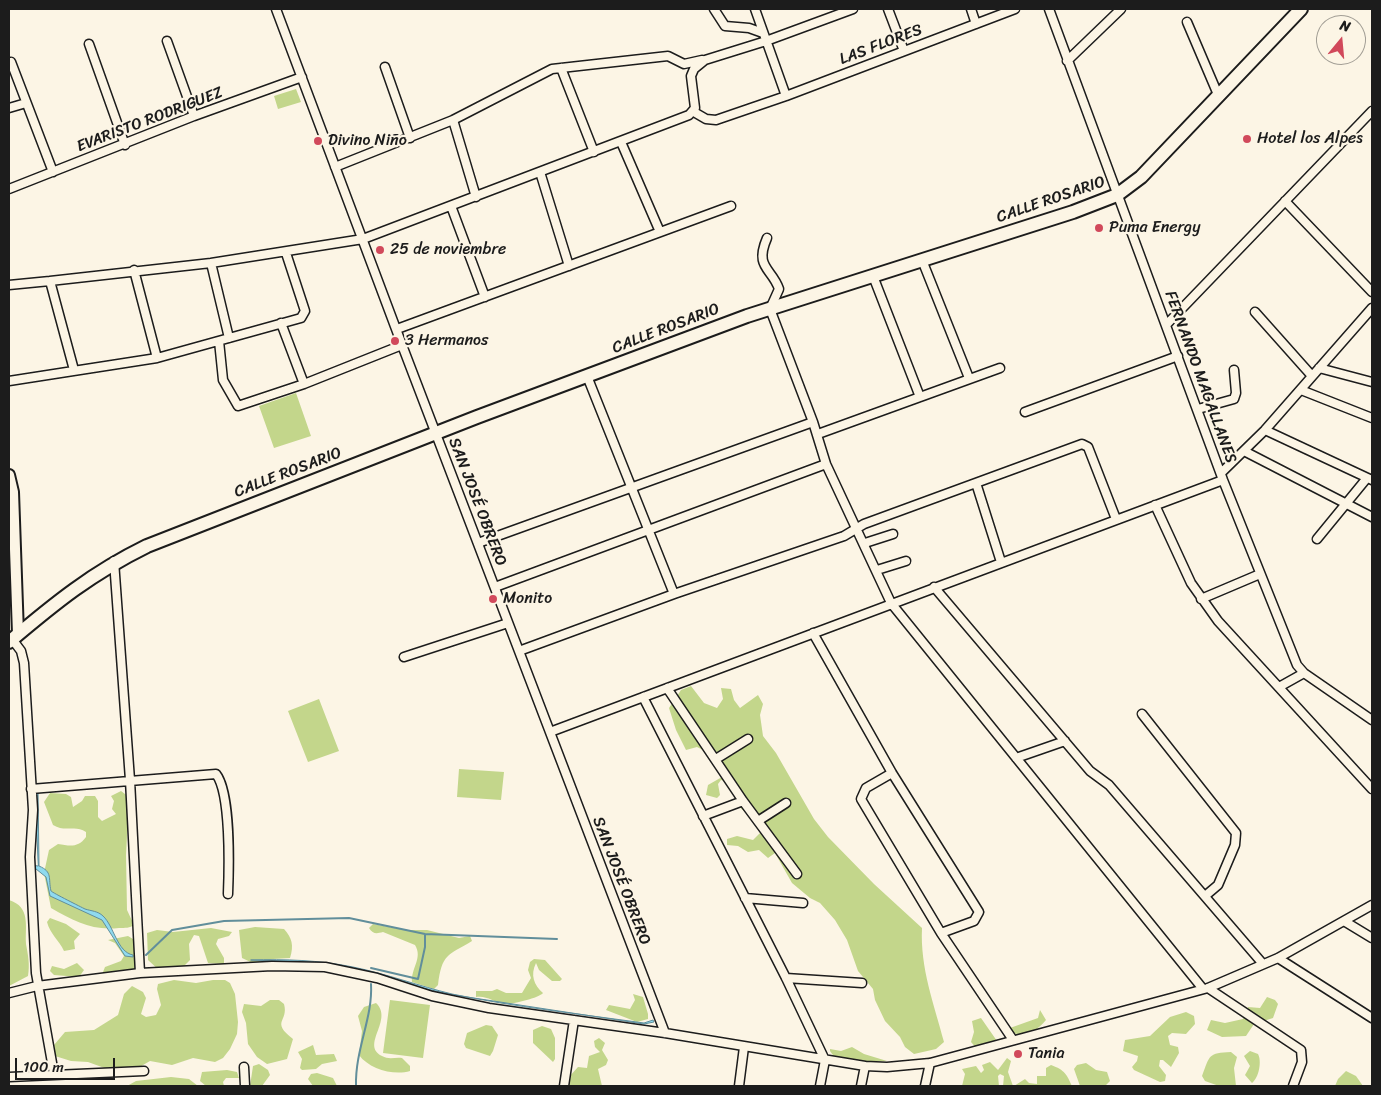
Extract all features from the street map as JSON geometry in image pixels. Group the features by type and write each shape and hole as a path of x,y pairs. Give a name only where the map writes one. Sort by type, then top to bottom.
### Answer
{"main road":[{"name":"CALLE ROSARIO","path":"13,638 73,590 114,561 233,511 587,376 770,309 1073,212 1117,195 1142,177 1301,9"}],"street":[{"name":"SAN JOSÉ OBRERO","path":"276,9 402,345 665,1033"},
{"path":"714,9 725,26 749,28 765,37"},
{"path":"755,9 786,96"},
{"path":"335,167 453,120 552,69 668,56 684,64 705,60 765,37 854,9"},
{"path":"888,9 904,51"},
{"path":"970,9 976,24"},
{"name":"LAS FLORES","path":"694,112 706,119 716,120 786,96 1015,9"},
{"name":"FERNANDO MAGALLANES","path":"1049,9 1222,476 1297,665 1304,673 1372,720"},
{"path":"1067,61 1121,9"},
{"path":"1187,22 1218,97"},
{"path":"167,41 194,116"},
{"path":"89,44 125,145"},
{"path":"9,285 211,263 286,253 363,239 621,142 694,112 691,76 694,69 705,60"},
{"path":"11,62 53,172"},
{"path":"385,67 410,138"},
{"path":"561,68 594,152"},
{"name":"EVARISTO RODRIGUEZ","path":"9,189 125,145 194,116 302,77"},
{"path":"9,108 26,103"},
{"path":"1167,324 1372,111"},
{"path":"453,120 476,197"},
{"path":"621,142 660,232"},
{"path":"540,172 569,266"},
{"path":"1285,201 1372,292"},
{"path":"452,206 485,297"},
{"path":"397,329 731,206"},
{"path":"767,238 763,256 766,270 779,289 770,309 818,434 826,464 856,529 865,543 891,603 1206,988 1301,1050 1302,1062 1293,1086"},
{"path":"9,381 157,358 301,318 305,310 286,253"},
{"path":"922,260 969,378"},
{"path":"211,263 229,338"},
{"path":"134,270 157,358"},
{"path":"873,276 920,397"},
{"path":"50,281 74,370"},
{"path":"550,732 1155,505 1222,476 1301,390 1372,308"},
{"path":"1255,312 1312,376"},
{"path":"281,323 304,384"},
{"path":"219,341 224,380 238,406 304,384 402,345"},
{"path":"1025,412 1178,356"},
{"path":"818,434 1000,368"},
{"path":"1319,368 1372,382"},
{"path":"1198,409 1234,399 1236,393 1234,370"},
{"path":"587,376 674,594"},
{"path":"1301,390 1372,418"},
{"path":"478,543 813,422"},
{"path":"1265,430 1370,479 1317,539"},
{"path":"519,651 674,594 844,536 864,524 1084,444 1088,447 1116,519"},
{"path":"1244,451 1372,517"},
{"path":"494,587 826,464"},
{"path":"9,475 13,492 13,638 21,651 24,663 33,829 30,876 38,986 54,1074"},
{"path":"976,483 1001,562"},
{"path":"1155,505 1201,599 1218,621 1372,789"},
{"path":"865,543 893,534"},
{"path":"114,561 130,780 140,973"},
{"path":"877,570 906,561"},
{"path":"1201,599 1260,574"},
{"path":"934,587 1090,771 1109,785 1263,964"},
{"path":"404,657 508,623"},
{"path":"813,632 892,773 979,912 974,921 941,933"},
{"path":"1279,687 1304,673"},
{"path":"667,688 743,801 797,874"},
{"path":"642,697 786,978 825,1060 820,1086"},
{"path":"1142,714 1236,834 1236,845 1218,885 1205,896"},
{"path":"716,760 748,739"},
{"path":"1016,758 1065,741"},
{"path":"892,773 866,788 861,799 941,933 1013,1040"},
{"path":"31,789 216,774 225,807 228,894"},
{"path":"703,816 743,801"},
{"path":"758,821 786,803"},
{"path":"745,898 803,902"},
{"path":"9,993 38,986 140,973 272,966 325,967 377,978 456,1002 665,1033 825,1060 887,1067 930,1063 1206,988 1278,958 1372,905"},
{"path":"1344,920 1372,938"},
{"path":"1278,958 1372,1018"},
{"path":"786,978 862,983"},
{"path":"564,1086 574,1020"},
{"path":"739,1086 744,1047"},
{"path":"925,1086 930,1063"},
{"path":"861,1086 865,1066"},
{"path":"244,1067 245,1086"},
{"path":"9,1077 144,1071"}],"green space":[{"path":"296,89 301,102 278,109 274,96"},
{"path":"296,393 311,436 274,448 259,406"},
{"path":"691,686 704,703 717,708 723,699 721,688 731,689 734,700 740,708 758,695 763,704 760,715 763,736 776,753 814,819 828,837 874,884 922,928 925,972 944,1042 936,1049 914,1054 905,1047 900,1037 885,1021 875,1000 873,989 858,971 847,940 835,920 820,903 810,898 792,883 775,853 768,858 759,850 748,852 738,846 727,845 727,839 737,836 753,840 761,832 762,827 736,804 734,799 743,793 737,783 721,780 718,784 720,795 717,798 706,795 708,785 722,777 715,756 697,747 686,750 676,730 669,708 681,690"},
{"path":"319,699 339,751 308,762 288,711"},
{"path":"459,769 504,772 501,800 457,797"},
{"path":"121,791 129,797 126,855 127,910 134,925 127,928 100,928 76,921 51,908 44,873 49,850 58,844 77,845 86,837 86,832 53,825 44,802 50,793 66,794 71,797 73,807 82,801 85,796 95,796 98,801 98,817 102,821 116,814 112,809 114,801 111,796"},
{"path":"9,900 21,907 24,912 29,967 28,976 9,986"},
{"path":"50,918 66,924 80,934 74,941 75,949 64,951 48,926 47,922"},
{"path":"373,924 405,930 427,930 459,938 470,936 472,941 447,957 441,967 438,985 434,989 412,982 418,954 415,945 383,932 373,932 369,928"},
{"path":"255,927 284,929 292,942 290,958 273,959 257,965 242,958 239,930"},
{"path":"211,928 232,932 229,936 218,939 216,944 224,958 224,964 208,963 199,936 194,935 189,944 190,960 183,967 161,972 148,960 147,933 157,930 173,932"},
{"path":"128,936 133,939 139,966 122,974 103,972 105,967 121,961 124,956 115,943 108,940"},
{"path":"534,959 545,960 562,979 560,981 552,981 539,970 536,963 533,976 537,987 543,993 540,995 524,1001 507,1004 483,997 476,997 476,991 492,991 497,989 506,993 522,993 531,978 528,970 530,962"},
{"path":"77,963 84,970 79,977 54,975 50,971 52,966 64,969"},
{"path":"174,980 196,983 225,980 230,983 235,994 238,1022 237,1034 230,1049 223,1058 215,1062 193,1058 172,1065 150,1061 136,1069 110,1070 88,1062 71,1061 55,1056 54,1045 65,1032 94,1030 118,1015 124,994 132,986 143,992 146,998 141,1014 146,1017 156,1015 161,1005 157,989 158,984"},
{"path":"633,994 643,997 648,1019 637,1022 606,1010 609,1005 630,1009 635,1000"},
{"path":"1267,997 1275,1000 1278,1004 1273,1018 1254,1024 1246,1036 1222,1037 1207,1030 1211,1020 1225,1023 1243,1019 1248,1007 1260,1008"},
{"path":"270,1000 279,1000 284,1004 285,1010 281,1025 293,1039 287,1059 267,1064 257,1057 248,1044 246,1023 242,1012 244,1004 261,1006"},
{"path":"390,1000 430,1005 423,1058 383,1053"},
{"path":"376,1003 381,1010 381,1017 374,1045 376,1051 387,1058 402,1058 410,1066 410,1071 397,1073 375,1068 359,1055 362,1031 358,1016 364,1007"},
{"path":"1040,1010 1046,1020 1038,1028 1024,1034 1007,1031 1004,1023 1010,1028 1038,1018"},
{"path":"1186,1012 1194,1016 1195,1024 1186,1034 1172,1033 1168,1036 1170,1045 1178,1047 1179,1053 1171,1067 1163,1060 1160,1060 1159,1066 1166,1075 1165,1081 1160,1082 1134,1070 1132,1067 1137,1061 1138,1056 1123,1051 1125,1040 1150,1036 1170,1017"},
{"path":"981,1018 997,1041 978,1050 971,1042 974,1032 972,1021"},
{"path":"486,1025 492,1026 498,1035 490,1056 466,1048 464,1044 467,1033"},
{"path":"542,1026 551,1029 555,1038 555,1059 553,1062 533,1043 533,1030"},
{"path":"599,1038 605,1043 602,1050 608,1060 606,1065 598,1069 602,1086 566,1086 569,1077 578,1067 587,1068 589,1056 600,1052 595,1047 594,1041"},
{"path":"313,1045 316,1055 334,1054 337,1061 322,1064 316,1069 302,1070 300,1068 302,1059 298,1052"},
{"path":"852,1047 864,1054 887,1061 853,1062 835,1058 830,1051 830,1049 841,1051"},
{"path":"1250,1051 1258,1054 1260,1061 1258,1073 1252,1083 1245,1075 1250,1066 1244,1056"},
{"path":"1231,1052 1237,1057 1234,1068 1236,1086 1219,1086 1205,1081 1202,1076 1211,1056 1218,1053"},
{"path":"1007,1058 1011,1061 1008,1072 1013,1086 1003,1086 1004,1076 1000,1074 998,1076 999,1086 962,1086 965,1074 962,1069 976,1066 981,1073 984,1070 982,1065 990,1062 998,1070"},
{"path":"1086,1063 1096,1070 1107,1072 1110,1081 1105,1086 1080,1086 1074,1069 1077,1065"},
{"path":"259,1064 268,1070 270,1075 262,1086 250,1086 253,1066"},
{"path":"1051,1065 1065,1073 1072,1086 1014,1086 1025,1079 1029,1083 1037,1084 1037,1076 1046,1076 1046,1068"},
{"path":"227,1070 237,1072 239,1078 226,1078 223,1082 224,1086 206,1086 200,1081 202,1072"},
{"path":"1346,1071 1356,1076 1363,1086 1335,1086 1338,1079"},
{"path":"317,1073 333,1078 337,1086 313,1086 308,1079 311,1074"},
{"path":"171,1077 189,1079 198,1086 127,1086 136,1081"}],"water":[{"path":"35,790 38,790 39,866 48,873 51,891 85,909 101,914 107,920 119,944 133,957 125,956 102,920 50,896 46,877 31,865 38,866"},
{"path":"251,960 302,961 328,963 340,965 366,970 440,991 469,997 454,995 408,985 367,971 323,963"},
{"path":"469,997 588,1015 524,1007"},
{"path":"588,1015 644,1023 653,1020 654,1022 644,1024"}],"waterway":[{"path":"146,955 172,930 224,921 349,918 425,934 557,939"},
{"path":"371,968 418,979 425,947 425,935"},
{"path":"356,1086 356,1072 369,1009 371,984"}],"place":[{"name":"Hotel los Alpes","path":"1247,139"},
{"name":"Divino Niño","path":"318,141"},
{"name":"Puma Energy","path":"1099,228"},
{"name":"25 de noviembre","path":"380,250"},
{"name":"3 Hermanos","path":"395,341"},
{"name":"Monito","path":"493,599"},
{"name":"Tania","path":"1018,1054"}]}
